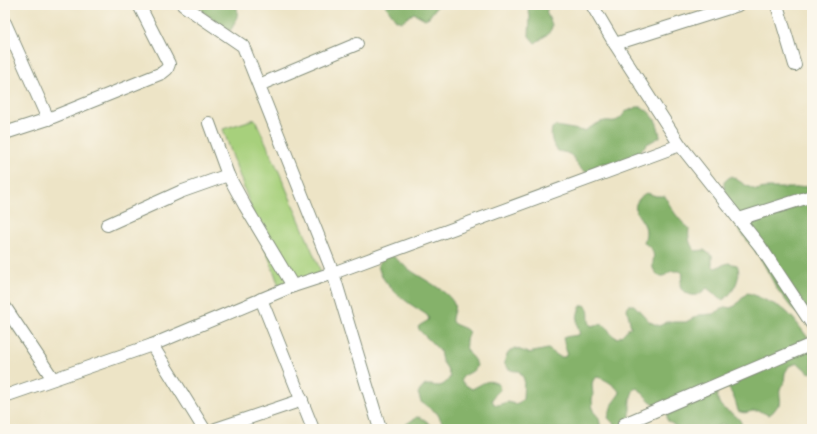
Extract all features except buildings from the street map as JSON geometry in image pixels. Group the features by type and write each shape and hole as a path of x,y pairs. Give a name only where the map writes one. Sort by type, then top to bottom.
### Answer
{"street":[{"path":"5,133 48,119 162,73 167,69 169,64 139,5"},
{"path":"183,5 243,46 333,273 380,429"},
{"path":"592,5 614,44 680,145 760,246 812,324"},
{"path":"614,44 738,5"},
{"path":"777,5 796,65"},
{"path":"5,23 48,119"},
{"path":"259,85 357,44"},
{"path":"209,123 228,175 293,286"},
{"path":"5,396 152,345 293,286 333,273 680,145"},
{"path":"107,225 180,192 228,175"},
{"path":"739,219 812,196"},
{"path":"261,299 313,429"},
{"path":"5,307 53,379"},
{"path":"624,424 812,344"},
{"path":"152,345 204,429"},
{"path":"216,429 302,400"}],"green space":[{"path":"200,5 236,5 237,15 230,31 204,13"},
{"path":"385,5 438,5 429,17 425,19 414,13 401,22 396,20"},
{"path":"527,5 554,5 547,9 547,15 552,24 551,30 535,43 529,36 530,16"},
{"path":"637,107 642,107 650,113 657,123 660,137 647,144 631,160 613,164 599,164 592,171 587,172 580,168 573,157 558,151 554,146 551,134 552,128 556,126 584,131 602,122 614,121 621,118 625,112"},
{"path":"255,119 321,272 280,289 223,129"},
{"path":"731,176 756,190 765,188 795,188 812,185 812,322 794,311 777,289 760,257 737,227 724,192 724,182"},
{"path":"647,193 656,196 665,196 675,214 689,228 689,240 691,246 695,251 704,250 712,256 712,265 715,268 728,263 737,265 739,275 738,280 733,290 726,298 722,300 707,288 697,295 688,294 681,289 680,284 683,274 680,271 671,271 664,276 659,276 655,271 653,268 654,256 650,248 644,242 646,233 645,227 635,207 640,198"},
{"path":"393,256 441,290 451,299 454,304 452,322 469,332 466,340 466,348 477,365 473,371 463,376 461,380 472,389 489,381 499,385 500,390 492,400 494,404 498,405 507,402 515,404 523,399 524,379 519,371 510,370 505,364 509,352 515,348 528,353 548,349 560,357 565,357 567,353 563,338 580,334 577,316 581,306 585,305 588,310 591,326 606,326 611,334 618,338 631,327 627,309 629,305 634,305 650,322 659,326 667,322 686,322 699,315 713,314 726,307 730,308 735,306 747,293 752,294 784,309 812,342 812,373 808,372 798,363 789,366 785,373 784,383 780,388 780,405 779,404 769,415 759,411 745,413 738,411 730,390 725,385 716,387 721,406 741,422 742,426 738,429 721,425 712,429 679,429 667,420 667,410 654,404 639,389 635,388 631,398 630,417 620,426 615,425 608,418 612,404 620,393 610,383 597,377 593,380 592,400 593,411 599,418 601,429 446,429 437,413 421,402 418,393 425,385 439,386 444,384 450,377 447,368 442,361 440,351 420,331 418,327 429,319 427,315 397,294 384,280 380,272 378,264 384,257"},
{"path":"417,417 426,421 433,429 403,429 405,425"}]}
